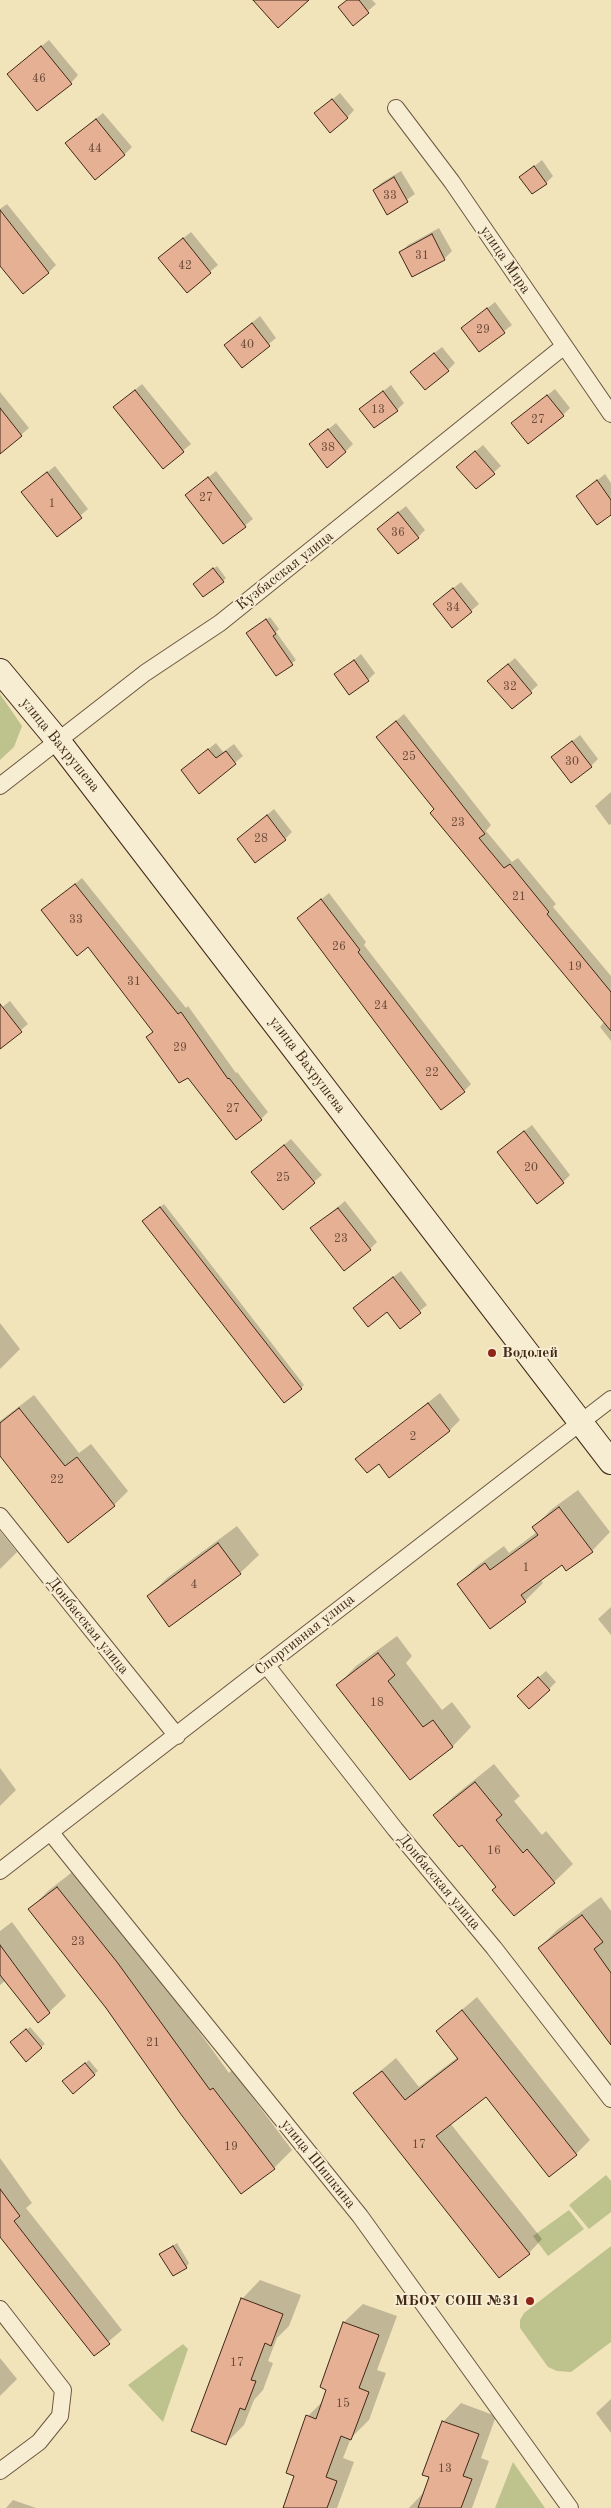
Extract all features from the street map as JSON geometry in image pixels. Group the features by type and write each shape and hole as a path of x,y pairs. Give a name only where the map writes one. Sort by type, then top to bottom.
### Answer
{"main road":[{"name":"улица Вахрушева","path":"0,671 59,742 611,1462"}],"street":[{"name":"улица Мира","path":"396,108 452,182 611,414"},
{"name":"Кузбасская улица","path":"0,786 59,742 145,673 243,605 564,347"},
{"name":"Спортивная улица","path":"0,1871 611,1399"},
{"name":"Донбасская улица","path":"0,1516 177,1736"},
{"name":"Донбасская улица","path":"267,1666 395,1829 494,1948 611,2099"},
{"name":"улица Шишкина","path":"51,1833 360,2216 570,2508"},
{"path":"0,2309 63,2390 60,2416 39,2442 0,2471"}],"green space":[{"path":"0,694 22,726 14,747 0,760"},
{"path":"606,2175 611,2181 611,2212 589,2229 569,2205"},
{"path":"569,2210 584,2229 548,2256 533,2236"},
{"path":"611,2246 611,2342 571,2372 557,2371 548,2367 520,2328 520,2320 524,2313"},
{"path":"183,2344 188,2349 163,2422 128,2385"},
{"path":"513,2462 545,2508 495,2508"}],"building":[{"path":"253,0 309,0 278,28"},
{"path":"347,0 359,0 369,13 353,26 338,7"},
{"path":"41,46 72,84 37,111 7,74"},
{"path":"332,99 348,118 330,133 314,113"},
{"path":"96,119 125,155 95,180 65,143"},
{"path":"534,166 547,184 532,194 519,177"},
{"path":"394,177 408,202 387,215 373,190"},
{"path":"0,210 49,273 23,294 0,266"},
{"path":"432,234 445,260 412,277 399,252"},
{"path":"183,238 211,273 187,293 158,258"},
{"path":"487,308 505,333 479,352 461,328"},
{"path":"252,323 270,346 242,368 224,345"},
{"path":"434,353 449,371 425,390 410,372"},
{"path":"135,390 184,452 163,469 113,407"},
{"path":"383,391 398,411 374,428 359,409"},
{"path":"547,395 564,416 528,444 511,423"},
{"path":"0,408 22,436 0,454"},
{"path":"328,429 346,452 327,468 309,444"},
{"path":"475,451 495,474 476,489 456,467"},
{"path":"47,472 82,518 57,537 21,492"},
{"path":"208,477 246,527 223,544 185,495"},
{"path":"597,480 611,500 611,515 597,525 576,496"},
{"path":"398,512 419,538 398,554 377,529"},
{"path":"213,568 224,582 203,597 193,584"},
{"path":"453,588 472,612 452,628 433,604"},
{"path":"266,619 276,634 273,636 293,665 276,676 246,633"},
{"path":"354,660 369,681 349,695 334,674"},
{"path":"508,664 532,693 512,709 487,681"},
{"path":"396,721 485,834 479,838 504,868 510,864 549,912 547,914 611,992 611,1031 430,813 434,809 376,737"},
{"path":"572,741 592,767 571,783 551,757"},
{"path":"208,749 216,758 226,751 236,764 199,794 181,770"},
{"path":"267,815 286,840 255,863 237,839"},
{"path":"75,884 178,1014 181,1012 228,1079 262,1120 236,1140 188,1078 179,1083 146,1037 153,1032 88,947 77,956 41,910"},
{"path":"321,899 360,950 358,952 465,1092 441,1110 297,918"},
{"path":"0,1004 22,1032 0,1049"},
{"path":"524,1131 564,1183 537,1204 497,1152"},
{"path":"284,1145 315,1183 283,1210 251,1172"},
{"path":"160,1207 302,1389 284,1403 142,1221"},
{"path":"338,1208 371,1250 344,1271 310,1228"},
{"path":"393,1277 421,1313 400,1329 387,1312 368,1327 353,1308"},
{"path":"428,1403 450,1431 389,1478 379,1464 367,1473 355,1459"},
{"path":"19,1408 65,1466 77,1457 115,1506 68,1543 0,1456 0,1423"},
{"path":"559,1507 593,1552 566,1571 562,1565 521,1595 526,1602 490,1629 457,1584 485,1563 490,1570 538,1535 532,1527"},
{"path":"218,1543 241,1574 169,1627 147,1596"},
{"path":"378,1653 395,1675 388,1681 423,1727 433,1720 453,1747 410,1780 336,1685"},
{"path":"538,1677 550,1690 529,1709 517,1696"},
{"path":"475,1782 502,1815 496,1820 523,1853 527,1849 555,1883 514,1916 492,1890 496,1887 462,1845 459,1847 433,1815"},
{"path":"57,1887 117,1962 210,2090 213,2088 275,2169 241,2194 180,2113 106,2008 28,1909"},
{"path":"582,1915 603,1942 594,1949 611,1973 611,2045 538,1948"},
{"path":"0,1945 50,2013 38,2023 0,1975"},
{"path":"462,2010 577,2155 549,2177 486,2097 436,2136 530,2254 499,2278 353,2093 382,2071 405,2100 458,2059 436,2031"},
{"path":"26,2029 42,2048 26,2062 10,2042"},
{"path":"85,2063 95,2075 73,2094 62,2081"},
{"path":"0,2189 20,2216 14,2221 110,2344 94,2356 0,2237"},
{"path":"173,2246 187,2268 173,2276 159,2254"},
{"path":"241,2298 283,2314 271,2346 265,2343 251,2380 256,2381 245,2410 240,2408 226,2445 191,2431"},
{"path":"343,2322 379,2335 359,2388 369,2392 351,2440 341,2436 326,2477 337,2481 327,2508 283,2508 294,2476 286,2473 306,2415 316,2419 326,2390 320,2387"},
{"path":"442,2421 479,2434 463,2476 472,2479 461,2508 418,2508 429,2477 422,2475"}],"place":[{"name":"Водолей","path":"492,1353"},
{"name":"МБОУ СОШ №31","path":"530,2301"}]}
